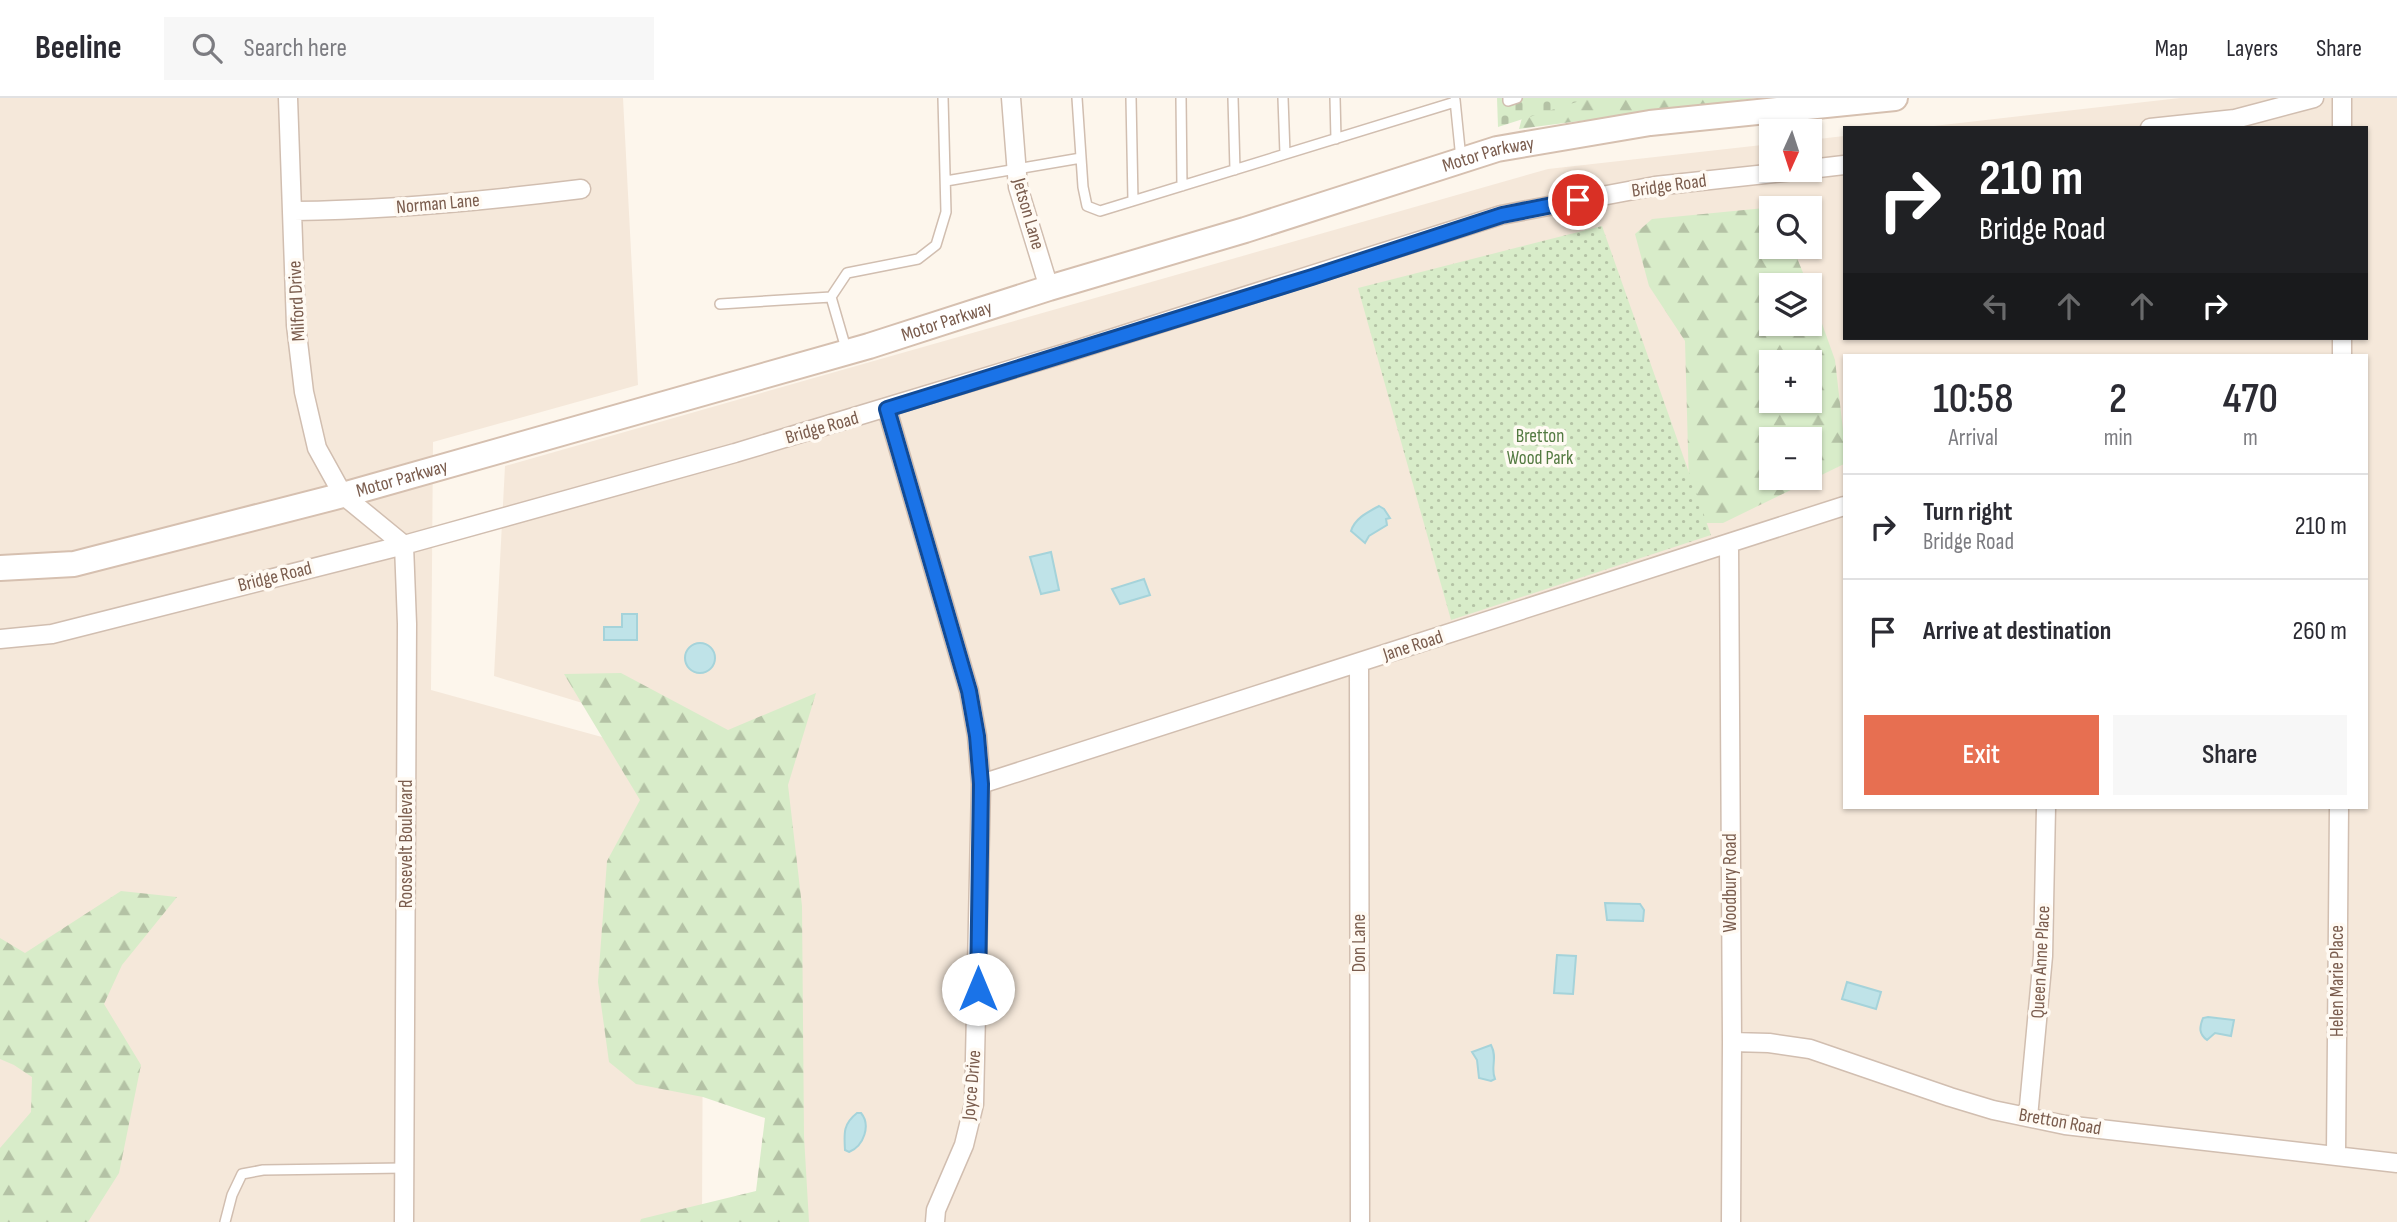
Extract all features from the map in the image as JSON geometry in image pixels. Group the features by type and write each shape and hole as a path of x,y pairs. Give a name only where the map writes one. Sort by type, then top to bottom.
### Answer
{"main road":[{"name":"Motor Parkway","path":"0,568 74,564 343,495 847,352 1245,230 1497,149 1650,123 1895,98"}],"street":[{"name":"Milford Drive","path":"288,98 296,325 304,392 317,448 343,495"},
{"name":"Jetson Lane","path":"1011,98 1018,187 1049,288"},
{"path":"2167,126 2235,118 2314,98"},
{"path":"2342,98 2342,126"},
{"path":"1822,168 1843,165"},
{"name":"Bridge Road","path":"0,639 52,634 404,545 887,409 1502,215 1655,186 1759,175"},
{"name":"Norman Lane","path":"294,211 368,210 581,189"},
{"name":"Joyce Drive","path":"887,409 969,691 977,736 981,784 974,1104 964,1145 936,1210 935,1222"},
{"path":"343,495 404,545"},
{"name":"Jane Road","path":"981,784 1843,506"},
{"name":"Woodbury Road","path":"1729,544 1731,1222"},
{"name":"Roosevelt Boulevard","path":"404,545 407,624 404,1222"},
{"name":"Don Lane","path":"1359,664 1360,1222"},
{"name":"Queen Anne Place","path":"2028,1117 2043,956 2046,809"},
{"name":"Helen Marie Place","path":"2336,1154 2339,809"},
{"name":"Bretton Road","path":"1732,1042 1769,1043 1810,1049 1950,1097 2065,1125 2397,1163"}],"lane":[{"path":"847,352 831,297 847,273 918,259 936,245 947,212 943,98"},
{"path":"1077,98 1083,187 1087,206 1100,211 1455,100 1461,160"},
{"path":"1131,98 1132,201"},
{"path":"1181,98 1182,186"},
{"path":"1233,98 1235,170"},
{"path":"1283,98 1285,154"},
{"path":"1335,98 1336,139"},
{"path":"1508,98 1508,101 1517,98"},
{"path":"946,181 1081,158"},
{"path":"720,304 831,297"},
{"path":"225,1222 232,1195 242,1174 262,1170 404,1168"}],"shaded area":[{"path":"0,98 623,98 638,385 433,442 431,690 704,765 702,1222 0,1222"},
{"path":"2180,98 2397,98 2397,1222 774,1222 772,761 494,676 505,466 1548,169 1759,145 1759,182 1822,182 1822,139 1843,136 1843,340 2368,340 2368,126 1934,126"}],"green space":[{"path":"1497,98 1589,98 1498,127"},
{"path":"1544,98 1757,98 1519,129 1526,103"},
{"path":"1759,208 1759,259 1797,259 1803,273 1759,273 1759,336 1822,336 1822,324 1835,360 1843,430 1843,464 1822,475 1822,427 1759,427 1759,490 1791,490 1723,523 1690,523 1685,341 1649,286 1635,234 1652,219"},
{"name":"Bretton Wood Park","path":"1602,226 1711,535 1451,620 1358,288"},
{"path":"621,673 728,730 816,693 788,785 802,906 804,1136 809,1222 640,1222 641,1219 756,1191 765,1118 703,1097 636,1084 609,1062 598,982 607,861 640,800 564,674"},
{"path":"121,891 177,897 122,965 104,1004 141,1065 119,1173 88,1222 0,1222 0,1148 31,1112 32,1077 0,1059 0,938 25,953"}],"water":[{"path":"1379,506 1390,518 1386,519 1387,525 1369,536 1365,543 1351,531 1359,519"},
{"path":"1051,552 1059,590 1041,594 1030,557"},
{"path":"1144,579 1150,595 1120,604 1112,589"},
{"path":"622,614 637,614 637,640 604,640 604,627 622,627"},
{"path":"700,643 711,647 715,658 711,669 700,673 689,669 685,658 689,647"},
{"path":"1605,903 1640,904 1644,910 1643,921 1607,920"},
{"path":"1557,955 1576,956 1573,994 1554,993"},
{"path":"1847,982 1881,992 1876,1009 1842,999"},
{"path":"2203,1018 2234,1020 2231,1036 2215,1033 2207,1040 2200,1028"},
{"path":"1491,1045 1495,1079 1491,1081 1479,1078 1477,1060 1472,1052"},
{"path":"857,1113 861,1113 864,1118 866,1129 859,1145 849,1152 845,1150 845,1129"}],"route":[{"path":"978,989 981,784 977,736 969,691 887,409 1502,215 1578,200"}]}
